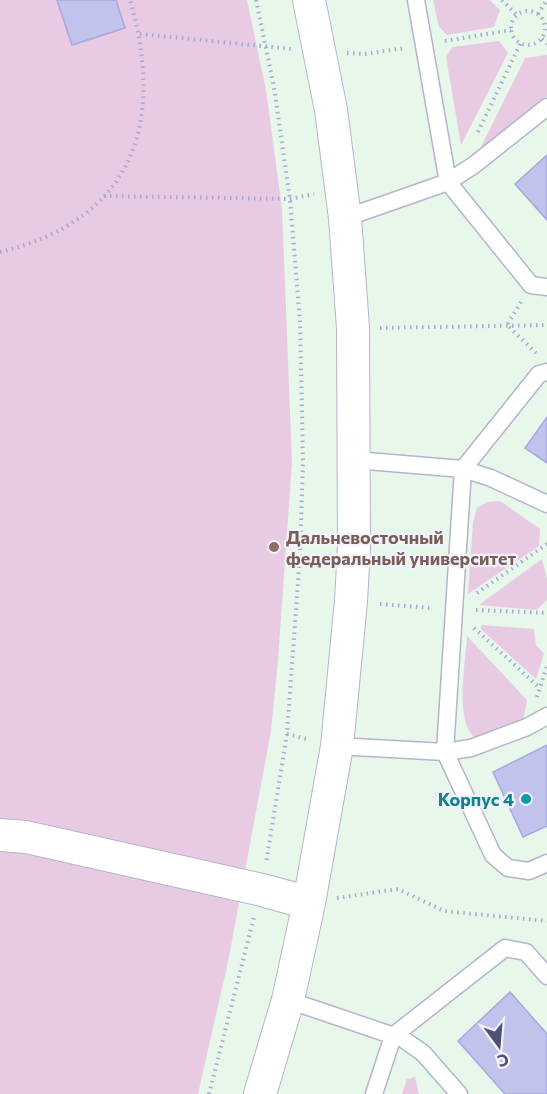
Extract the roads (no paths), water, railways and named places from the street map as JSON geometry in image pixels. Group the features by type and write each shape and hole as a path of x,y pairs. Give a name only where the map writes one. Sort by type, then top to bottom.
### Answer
{"street":[{"path":"260,1094 288,1000 309,903 337,746 352,590 355,460 353,328 345,218 331,110 309,0"},
{"path":"0,835 26,837 262,890 309,903"}],"lane":[{"path":"416,0 448,182 539,286"},
{"path":"345,218 448,182 474,165 547,107"},
{"path":"543,364 539,374 463,469 446,752 493,855 508,868 530,871 547,863"},
{"path":"355,460 463,469 491,478 547,504"},
{"path":"337,746 446,752 471,748 527,727 547,716"},
{"path":"374,1094 393,1036 505,948 526,952 547,976"},
{"path":"288,1000 403,1039 423,1053 459,1094"}],"place":[{"name":"Дальневосточный федеральный университет","path":"274,547"},
{"name":"Корпус 4","path":"526,799"}]}
